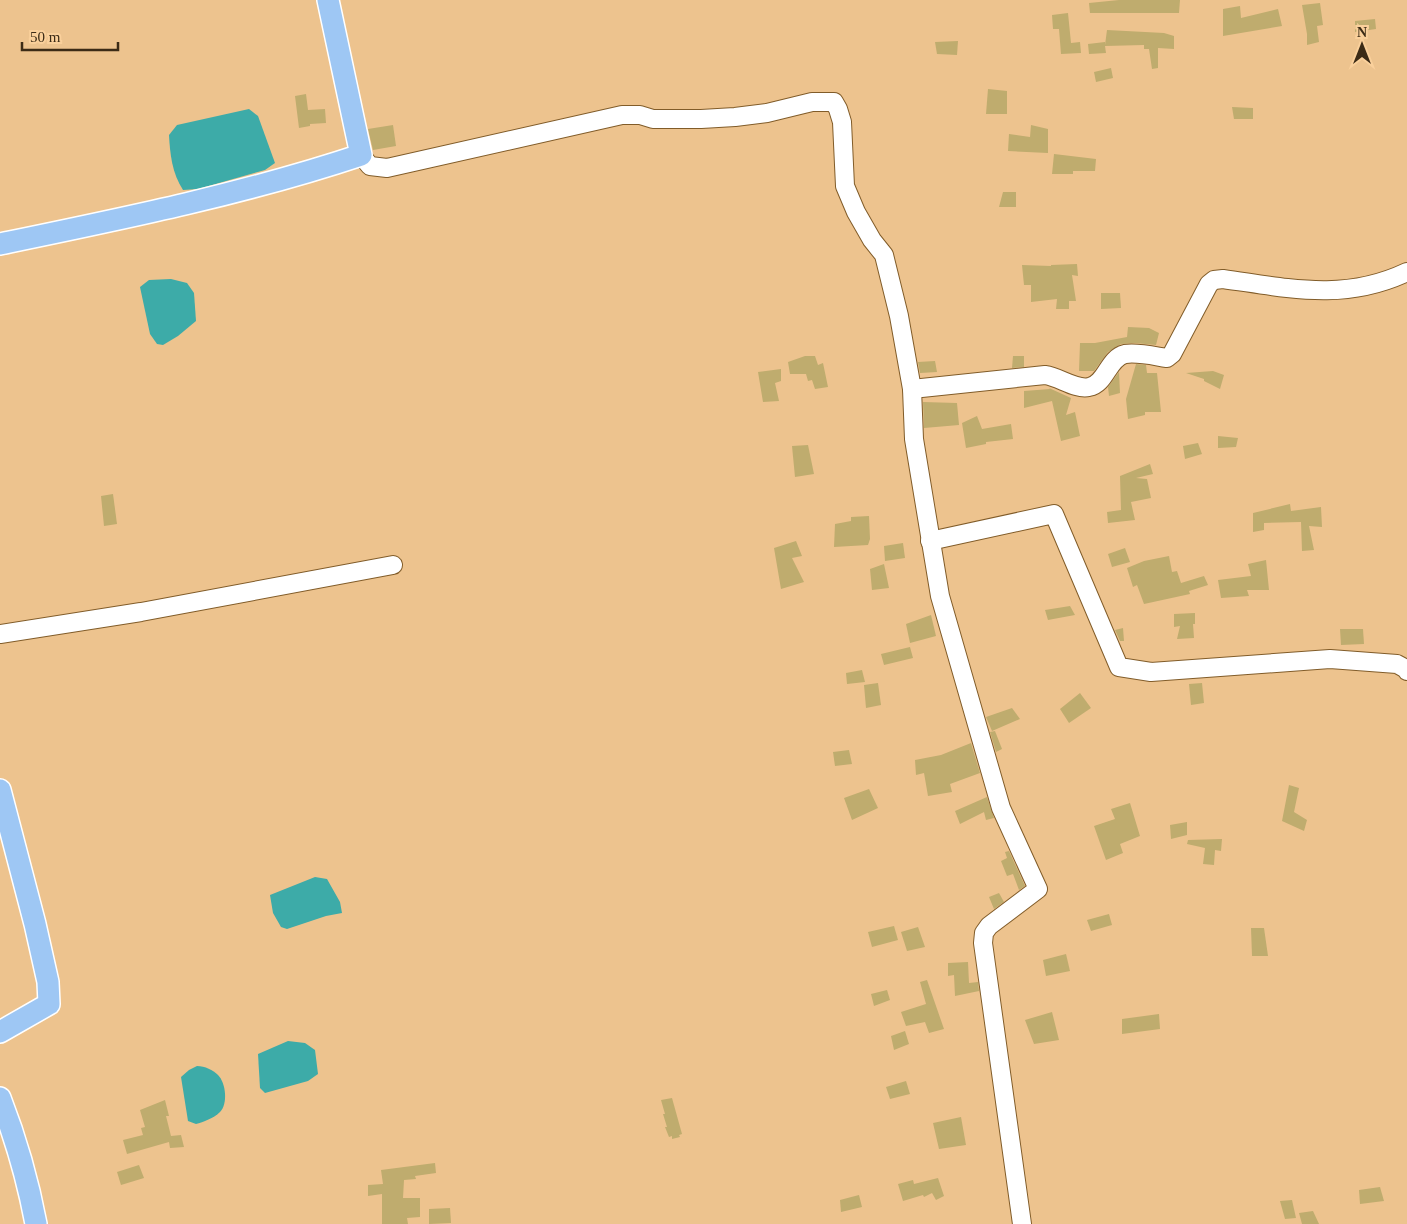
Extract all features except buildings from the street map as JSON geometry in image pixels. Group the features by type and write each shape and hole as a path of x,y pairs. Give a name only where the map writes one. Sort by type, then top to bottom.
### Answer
{"main road":[{"path":"0,244 104,222 303,174 361,155 328,0"},
{"path":"0,790 35,924 48,982 49,1004 0,1032"},
{"path":"0,1098 9,1120 28,1184 36,1224"}],"street":[{"path":"361,155 370,166 387,168 622,115 640,115 653,119 735,117 767,113 812,102 834,102 842,122 845,186 856,212 872,240 884,255 899,316 912,389 914,439 940,596 1002,808 1038,889 989,926 984,934 982,943 1022,1224"},
{"path":"912,389 1045,375 1062,379 1079,388 1090,387 1098,384 1113,363 1124,354 1147,354 1167,358 1172,354 1209,284 1214,280 1222,279 1321,292 1365,287 1392,279 1407,272"},
{"path":"930,541 1054,514 1119,667 1151,672 1330,659 1397,664 1407,671"},
{"path":"0,634 141,612 393,565"}],"water":[{"path":"249,109 258,116 275,163 265,170 198,189 183,190 174,170 170,149 169,135 177,125"},
{"path":"171,279 187,283 194,293 196,321 178,336 163,345 157,344 150,334 140,287 149,280"},
{"path":"315,877 327,879 340,902 342,913 326,916 287,929 281,927 273,913 270,895"},
{"path":"288,1041 305,1043 315,1050 318,1074 308,1081 265,1093 260,1088 258,1054"},
{"path":"197,1066 214,1071 218,1075 223,1083 225,1099 223,1108 218,1114 196,1124 188,1121 181,1077"}]}
